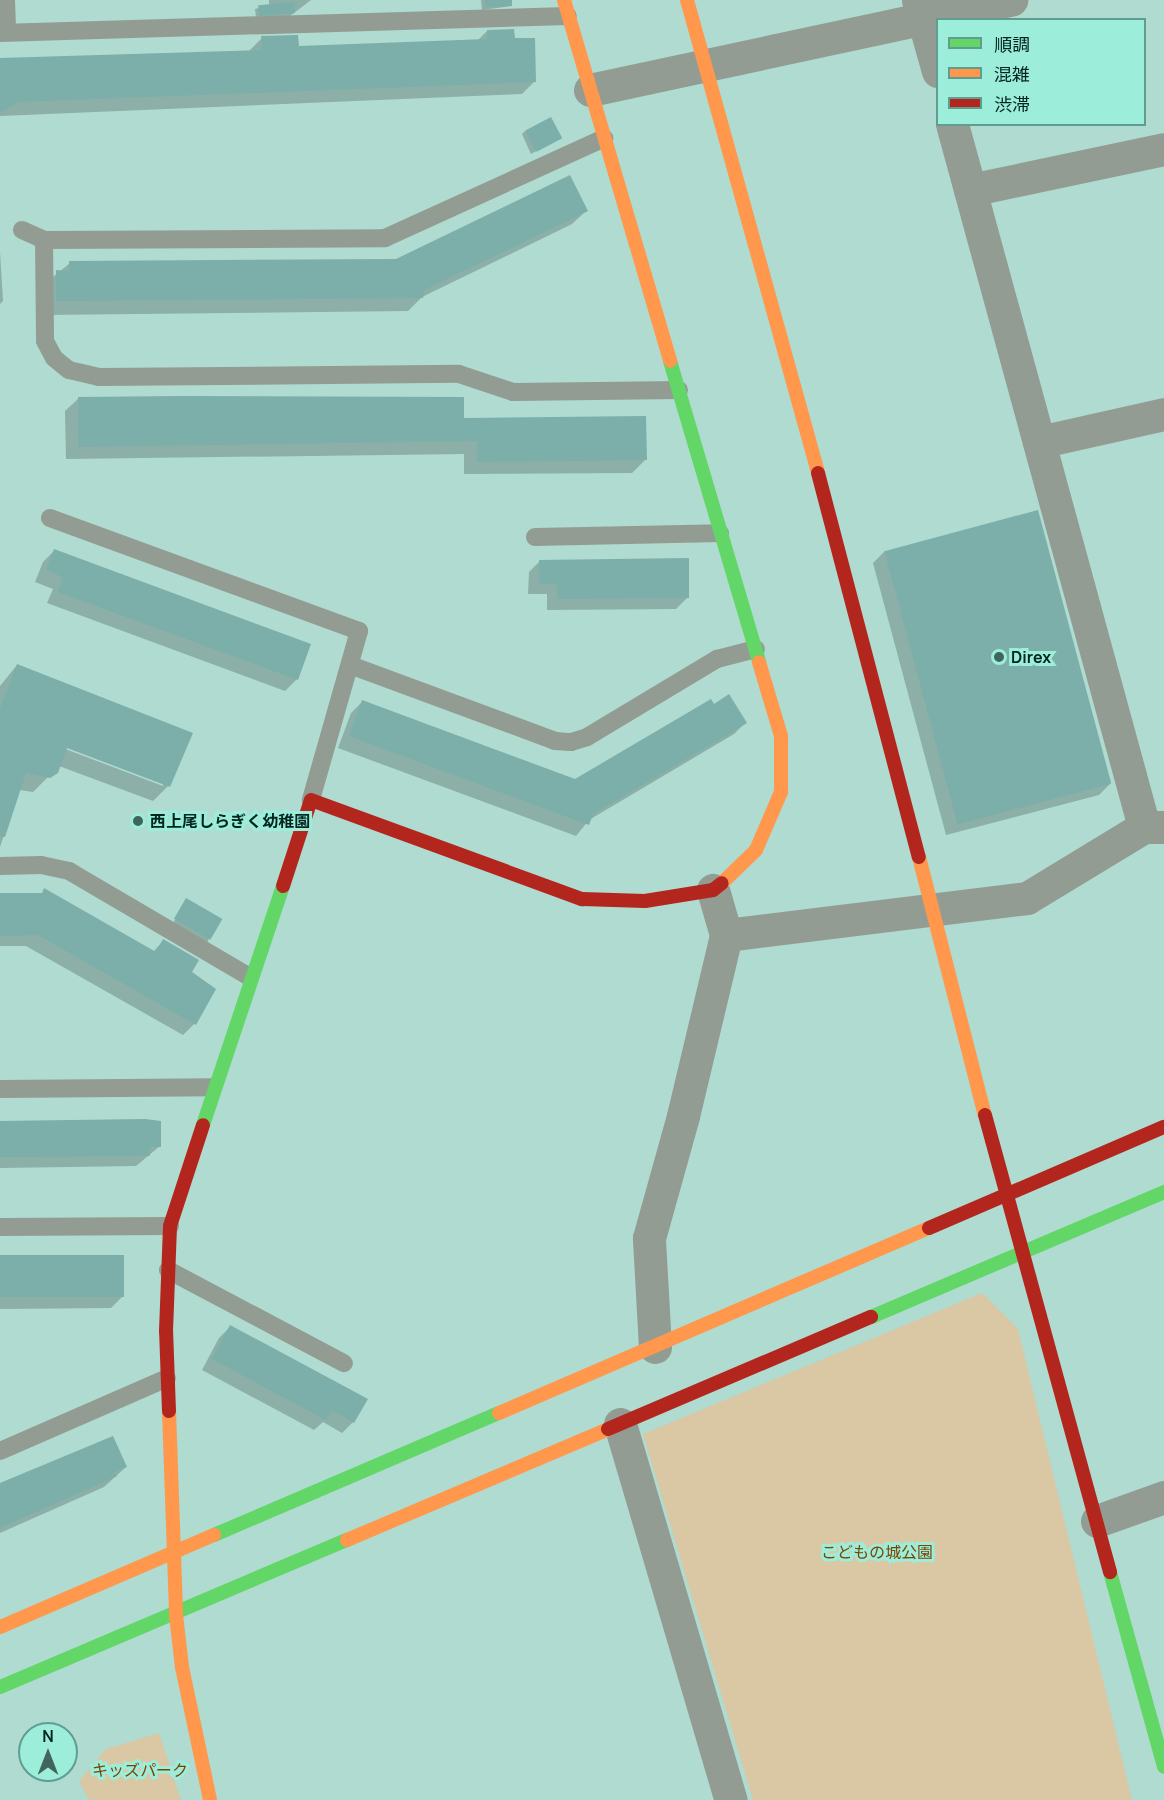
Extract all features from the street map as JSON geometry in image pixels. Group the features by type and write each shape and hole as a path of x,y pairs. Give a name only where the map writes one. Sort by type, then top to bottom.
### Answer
{"street":[{"path":"687,0 836,537 1005,1193 1164,1767"},
{"path":"590,90 706,66 920,9 1011,0"},
{"path":"210,1800 182,1667 176,1615 167,1378 170,1226 213,1087 311,800 582,899 645,901 713,890 739,870 756,850 781,792 781,736 566,8"},
{"path":"920,9 936,64"},
{"path":"726,935 1027,898 1154,827 1039,442 953,126"},
{"path":"970,190 1164,149"},
{"path":"1039,442 1164,414"},
{"path":"655,1347 649,1238 684,1116 726,935 713,890"},
{"path":"0,1628 655,1347 1005,1193 1164,1127"},
{"path":"0,1687 176,1615 1164,1192"},
{"path":"621,1424 731,1800"},
{"path":"1097,1521 1164,1497"}],"lane":[{"path":"6,0 3,32 566,8"},
{"path":"22,230 44,240 385,238 604,138"},
{"path":"44,240 45,341 54,358 79,373 99,377 459,374 513,392 680,390"},
{"path":"50,518 359,631 311,800"},
{"path":"535,537 720,533"},
{"path":"350,665 555,741 571,742 587,737 717,659 756,649"},
{"path":"0,866 41,865 69,871 250,977"},
{"path":"0,1089 213,1087"},
{"path":"0,1227 170,1226"},
{"path":"168,1270 344,1363"},
{"path":"0,1451 167,1378"}],"green space":[{"name":"こどもの城公園","path":"982,1293 1018,1329 1132,1800 753,1800 643,1434"},
{"name":"キッズパーク","path":"159,1733 181,1800 89,1800 79,1781 106,1749"}],"building":[{"path":"485,0 512,0 512,6 485,7"},
{"path":"294,2 295,13 259,16 258,5"},
{"path":"514,29 515,38 535,38 536,82 18,102 0,113 0,58 262,50 261,36 298,35 299,46 487,39 487,30"},
{"path":"551,117 562,138 537,152 525,131"},
{"path":"570,175 588,211 424,290 423,298 56,301 56,270 69,271 69,261 396,259"},
{"path":"78,397 464,397 464,418 646,416 647,460 477,462 477,441 78,447"},
{"path":"1038,510 1111,783 958,825 884,551"},
{"path":"54,549 311,644 298,680 58,592 63,577 46,570"},
{"path":"689,558 689,598 558,599 557,584 539,584 539,560"},
{"path":"17,664 193,733 170,787 67,748 58,773 50,778 26,773 5,837 0,836 0,709"},
{"path":"729,694 747,723 593,814 589,825 349,736 362,700 575,779 711,699 714,704"},
{"path":"44,888 156,952 163,939 199,960 192,972 216,989 196,1025 38,935 0,936 0,893 42,893"},
{"path":"186,898 222,919 210,940 174,919"},
{"path":"145,1119 161,1121 161,1147 149,1147 150,1156 0,1157 0,1121"},
{"path":"0,1255 124,1255 124,1297 0,1297"},
{"path":"230,1325 368,1399 354,1423 332,1410 326,1420 212,1359"},
{"path":"113,1436 127,1467 115,1472 117,1476 0,1528 0,1483"}],"traffic: fast":[{"path":"670,361 759,662"},
{"path":"203,1125 283,886"},
{"path":"871,1317 1164,1192"},
{"path":"214,1535 499,1413"},
{"path":"0,1687 347,1540"},
{"path":"1110,1572 1164,1767"}],"traffic: slow":[{"path":"564,0 670,361"},
{"path":"687,0 818,473"},
{"path":"722,883 756,850 781,792 781,736 759,662"},
{"path":"919,857 985,1115"},
{"path":"499,1413 929,1228"},
{"path":"169,1411 176,1615 182,1667 210,1800"},
{"path":"347,1540 608,1429"},
{"path":"0,1627 214,1535"}],"traffic: jam":[{"path":"818,473 919,857"},
{"path":"283,886 311,800 582,899 645,901 713,890 722,883"},
{"path":"985,1115 1110,1572"},
{"path":"169,1411 166,1331 170,1226 203,1125"},
{"path":"929,1228 1164,1127"},
{"path":"608,1429 871,1317"}],"place":[{"name":"Direx","path":"999,657"},
{"name":"西上尾しらぎく幼稚園","path":"138,821"}]}
